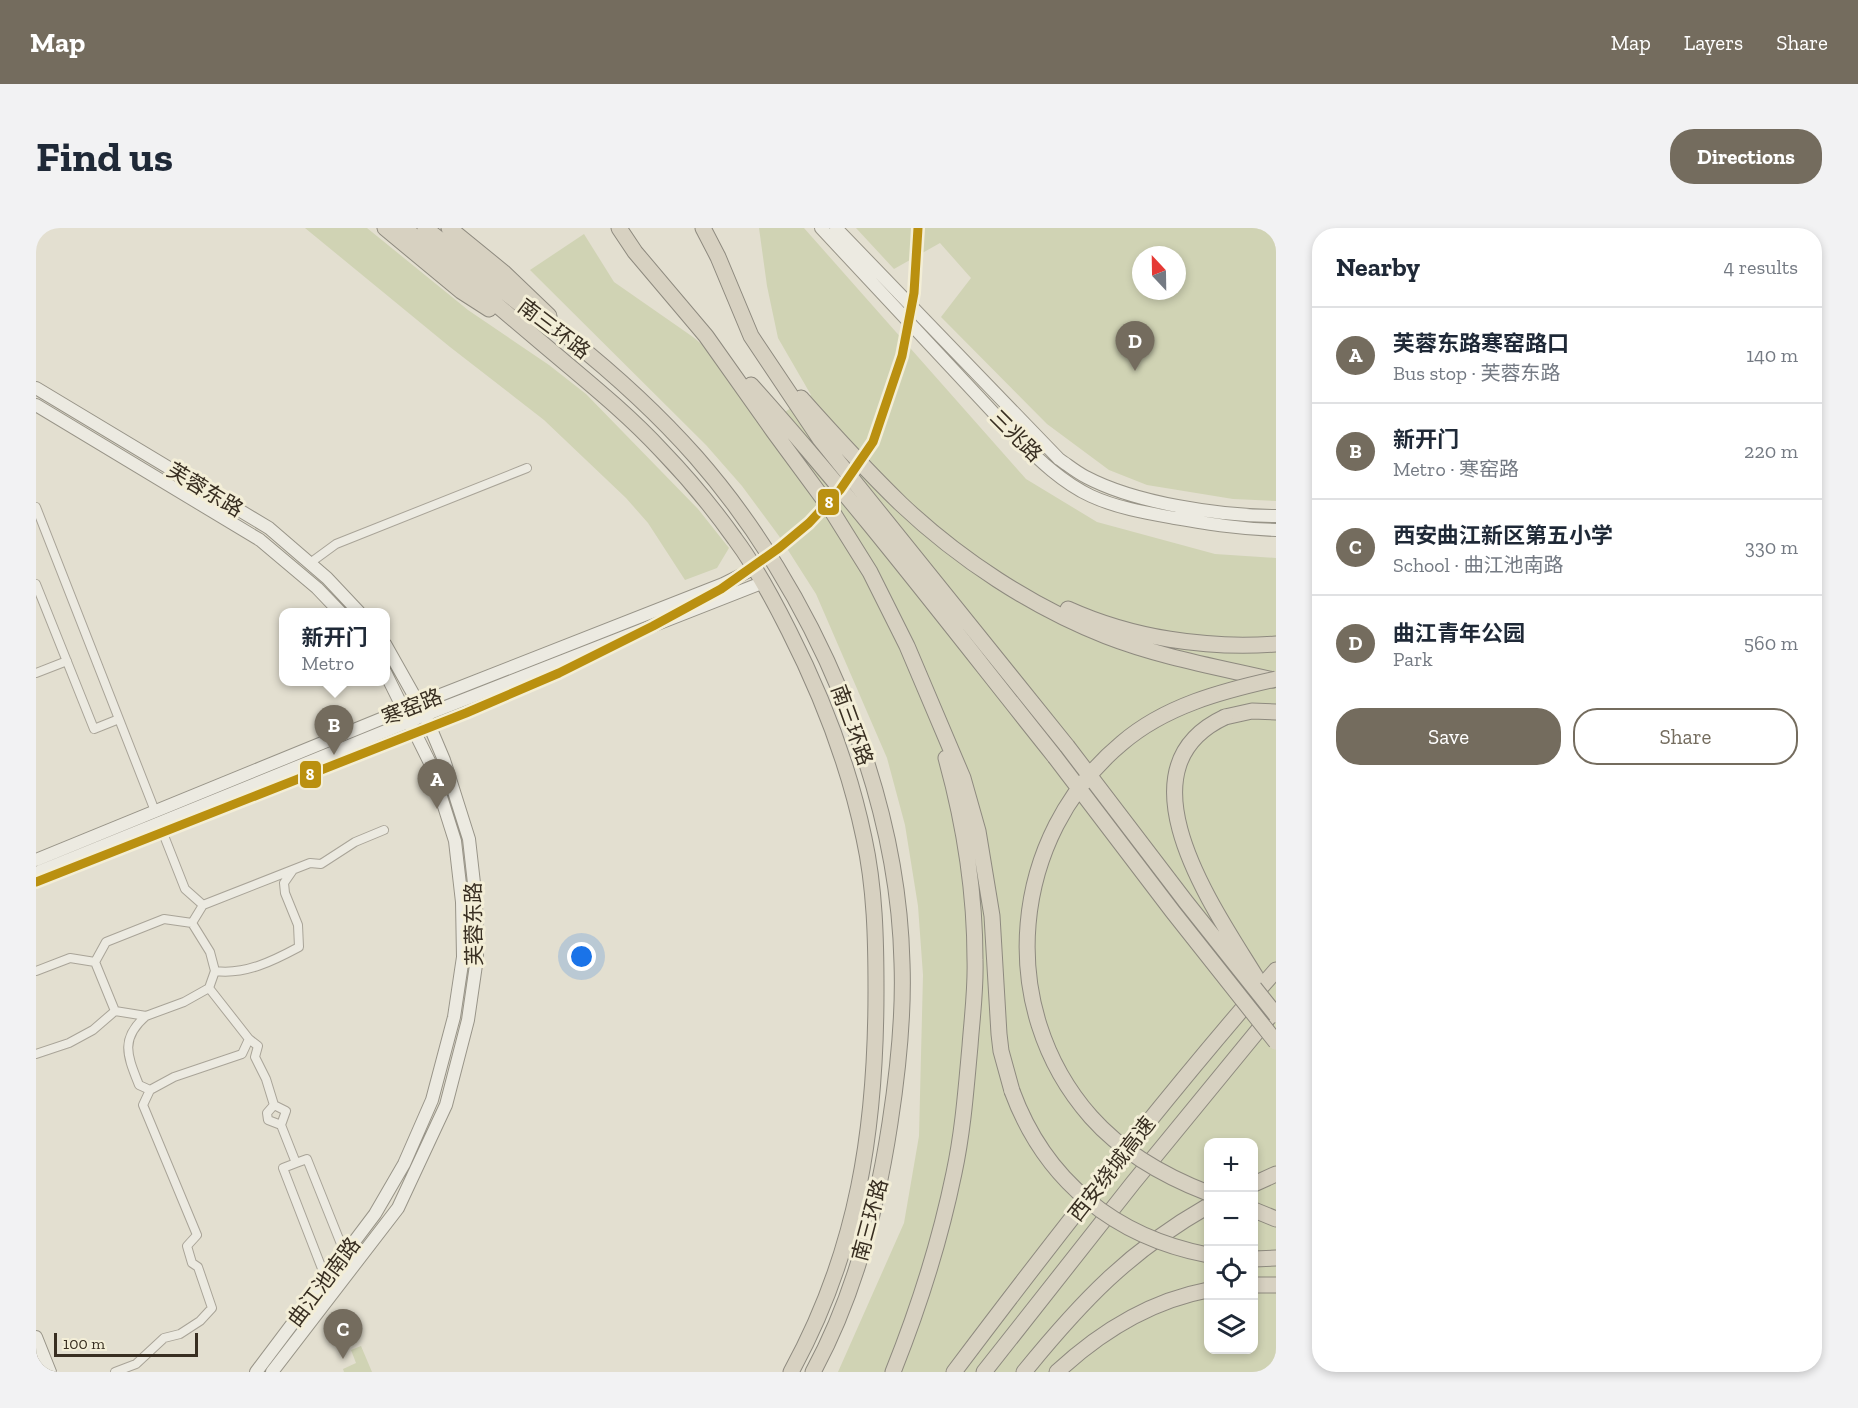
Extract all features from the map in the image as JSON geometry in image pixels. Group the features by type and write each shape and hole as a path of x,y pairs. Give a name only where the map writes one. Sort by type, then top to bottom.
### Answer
{"highway":[{"path":"385,228 461,291 550,350"},
{"name":"南三环路","path":"404,228 567,336 649,408 694,454 733,503 776,566 818,643 840,690 863,750 880,814 894,886 902,961 902,1002 893,1101 884,1163 869,1229 845,1302 813,1372"},
{"name":"南三环路","path":"425,228 550,350 660,448 736,539 764,582 804,660 825,708 845,766 865,839 873,898 876,942 874,1089 859,1188 844,1249 810,1336 791,1372"},
{"path":"449,228 503,272 556,322 567,336"},
{"path":"619,228 635,252 706,336 802,442 1061,752 1186,902 1276,1015"},
{"path":"703,228 759,350 820,439 1061,752 1173,912 1276,1042"},
{"path":"706,336 824,499 883,594 963,778 978,831 992,916 999,1034 1003,1059 1012,1091 1029,1130 1063,1177 1088,1201 1142,1235 1181,1250 1204,1254"},
{"path":"759,350 865,469 902,505 960,552 1023,595 1107,636 1200,664 1276,680"},
{"path":"960,552 984,567 1052,601 1112,625 1151,636 1191,642 1241,645 1276,644"},
{"path":"1207,1192 1170,1176 1124,1147 1091,1117 1063,1078 1042,1032 1030,986 1027,954 1031,900 1041,861 1057,822 1082,783 1110,753 1141,729 1175,710 1217,694 1276,680"},
{"path":"893,1372 934,1254 955,1171 966,1092 974,995 974,930 963,833 951,778 929,701"},
{"path":"1276,712 1252,711 1225,717 1209,726 1198,735 1183,755 1175,780 1174,792 1178,822 1200,882 1276,1009"},
{"path":"1235,1017 1276,961"},
{"name":"西安绕城高速","path":"954,1372 1114,1166 1276,970"},
{"name":"西安绕城高速","path":"984,1372 1148,1165 1276,1009"},
{"path":"1258,1182 1276,1174"},
{"path":"1024,1372 1072,1314 1115,1271 1151,1241 1204,1209"},
{"path":"1258,1212 1276,1219"},
{"path":"1258,1259 1276,1258"},
{"path":"1258,1284 1276,1285"},
{"path":"1058,1372 1092,1342 1131,1317 1176,1298 1204,1291"}],"street":[{"name":"三兆路","path":"820,228 1018,439 1038,458 1076,487 1091,496 1120,506 1156,514 1241,529 1276,530"},
{"name":"三兆路","path":"836,228 1059,459 1086,477 1119,491 1161,502 1209,510 1276,516"},
{"name":"芙蓉东路","path":"36,388 269,528 327,578 355,608"},
{"name":"芙蓉东路","path":"37,408 260,540 317,588 336,608"},
{"path":"310,563 336,544 527,468"},
{"path":"36,507 185,889 203,905"},
{"name":"寒窑路","path":"36,860 157,817 406,716 723,584 755,568"},
{"name":"寒窑路","path":"422,709 764,582"},
{"path":"36,584 93,729 119,719"},
{"path":"36,611 45,607"},
{"name":"芙蓉东路","path":"390,653 422,709 444,760 469,839 476,901 477,958 468,1020 446,1105 398,1208"},
{"path":"36,673 67,661"},
{"name":"芙蓉东路","path":"390,682 431,765 455,842 462,902 463,957 454,1017 432,1100 390,1190"},
{"name":"寒窑路","path":"36,873 157,817"},
{"path":"192,923 203,905 310,863 321,864 355,842 384,830"},
{"path":"215,970 229,973 269,963 299,947 298,925 285,893 284,883 293,870"},
{"path":"95,963 106,942 164,919 192,923"},
{"path":"150,1090 139,1085 128,1051 129,1038 135,1025 146,1016 184,1002 210,988 215,970 210,952 192,923"},
{"path":"36,970 70,957 95,963"},
{"path":"95,963 115,1011"},
{"path":"210,988 249,1039 258,1046 255,1057 266,1079 274,1105 286,1111 281,1125 296,1163"},
{"path":"36,1054 69,1043 93,1030 115,1011 146,1016"},
{"path":"242,1054 249,1039"},
{"path":"115,1372 136,1364 165,1338 180,1334 200,1321 212,1308 198,1267 192,1263 188,1246 196,1235 143,1105 150,1090 174,1077 242,1054 255,1057"},
{"path":"274,1105 267,1113 268,1120 281,1125"},
{"path":"326,1279 283,1168 307,1159 345,1254"},
{"name":"曲江池南路","path":"256,1372 390,1190"},
{"name":"曲江池南路","path":"272,1372 398,1208"},
{"path":"36,1337 50,1372"}],"green space":[{"path":"305,228 367,228 468,310 549,365 586,394 698,509 729,548 717,568 685,580 648,523 626,498 544,420 450,347"},
{"path":"759,228 804,228 1026,479 1097,522 1215,554 1276,558 1276,1372 838,1372 904,1223 919,1136 923,975 918,906 905,825 887,758 816,594 779,536 742,486 706,445 530,270 584,234 614,282 693,337 716,356 763,426 811,395 778,338 767,286"},
{"path":"856,228 1276,228 1276,501 1233,499 1147,485 1109,470 1047,424 941,317 971,278 940,243 894,269"},
{"path":"361,1346 372,1372 344,1372 343,1369 356,1363 351,1350"}],"transit line":[{"name":"8","path":"36,882 466,713 559,673 721,589 779,548 809,523 840,490 873,442 902,356 914,293 918,228"}],"place":[{"name":"曲江青年公园","path":"1135,371"},
{"name":"新开门","path":"334,755"},
{"name":"芙蓉东路寒窑路口","path":"437,809"},
{"name":"西安曲江新区第五小学","path":"343,1359"}]}
